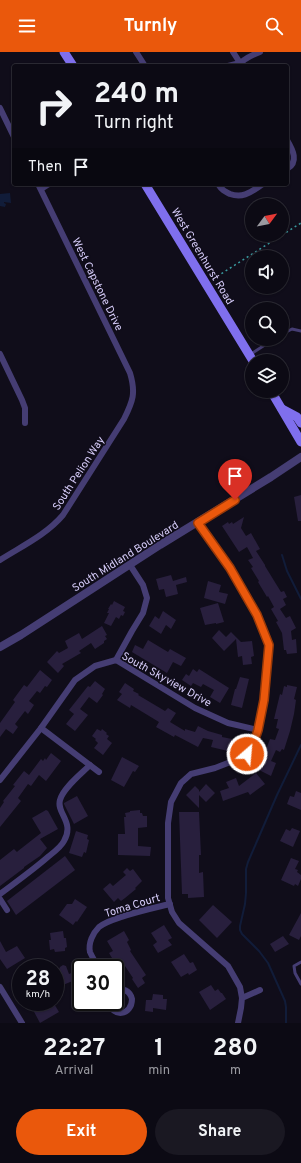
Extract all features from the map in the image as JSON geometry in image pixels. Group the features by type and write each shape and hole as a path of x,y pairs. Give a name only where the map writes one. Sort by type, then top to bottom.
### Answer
{"main road":[{"path":"64,52 71,64"},
{"name":"West Greenhurst Road","path":"146,186 249,354"},
{"path":"274,398 301,442"},
{"path":"280,408 297,417 301,423"}],"street":[{"path":"136,52 144,64"},
{"path":"233,52 239,64"},
{"path":"241,64 250,56 260,52"},
{"path":"0,108 12,133"},
{"path":"289,144 294,158 289,168"},
{"path":"219,186 222,190 236,196 247,194 260,186"},
{"name":"West Capstone Drive","path":"39,187 130,373 133,383 133,394"},
{"path":"0,354 22,400 25,423"},
{"name":"South Pelion Way","path":"0,560 45,532 63,515 124,419 131,405 133,394"},
{"name":"South Midland Boulevard","path":"0,648 272,477 301,457"},
{"path":"198,523 230,568 257,615 269,645 264,700 254,742 247,754 234,761 215,768 191,774 181,783 171,802 168,826 168,898 172,912 180,923 228,966 240,986 242,998 238,1023"},
{"path":"116,660 143,613 147,598 143,585 130,565"},
{"name":"South Skyview Drive","path":"0,780 41,728 75,680 95,666 116,660 195,708 228,723 258,730"},
{"path":"41,728 99,772"},
{"path":"0,894 36,868 64,841 68,830 67,822 59,802 63,793 90,765"},
{"path":"0,899 7,910"},
{"name":"Toma Court","path":"94,959 90,951 90,942 94,933 100,926 118,918 170,904"},
{"path":"0,987 22,1023"},
{"path":"114,1011 118,1013 125,1012 131,1007 132,999 129,992 124,990"},
{"path":"242,998 260,990"}],"lane":[{"path":"289,331 292,330 301,332"},
{"path":"256,354 266,346"},
{"path":"301,962 294,966 295,973 301,984"}],"path":[{"path":"289,231 301,223"},
{"path":"206,283 271,242"}],"water":[{"path":"10,193 11,203 4,202 6,204 5,207 0,206 0,194"}],"building":[{"path":"301,495 301,521 298,521 294,497"},
{"path":"244,517 241,528 246,536 251,533 260,549 256,551 281,592 284,591 287,597 283,599 286,605 280,609 286,618 290,616 296,628 291,631 292,640 296,639 297,653 287,654 286,650 284,650 282,633 276,622 278,621 271,609 274,607 251,568 253,567 248,560 253,558 247,547 239,552 222,526 228,522 229,524 232,522 233,524"},
{"path":"171,575 173,581 186,577 187,582 176,585 178,594 166,597 164,589 159,590 156,579"},
{"path":"208,581 221,585 219,592 228,594 225,604 204,598"},
{"path":"114,601 125,607 123,611 125,612 119,619 116,617 111,626 104,623 109,613 107,613 108,609"},
{"path":"218,603 224,622 205,625 200,608"},
{"path":"163,611 176,620 171,629 166,625 161,634 149,626 155,616 159,619"},
{"path":"102,626 107,635 105,636 107,639 95,649 91,643 79,651 81,653 62,664 64,666 58,673 47,662 57,651 59,653 68,648 65,641 79,633 82,639"},
{"path":"219,630 226,637 231,632 241,642 252,641 254,656 251,657 252,664 243,665 242,656 238,657 236,639 224,651 212,638"},
{"path":"148,640 168,652 170,649 186,658 181,666 173,662 167,673 132,652 135,645 143,649"},
{"path":"193,669 197,672 199,669 229,688 220,703 210,697 214,690 203,684 201,687 193,683 191,686 182,680 186,674 189,676"},
{"path":"40,670 52,680 40,693 37,691 29,701 34,705 28,714 25,711 15,724 18,727 13,734 6,729 0,737 0,723 15,702 13,700 24,685 27,687"},
{"path":"240,677 249,679 242,708 231,705"},
{"path":"95,681 105,689 102,694 103,695 97,703 89,697 80,709 88,715 75,731 66,724 74,714 69,710 88,686 90,687"},
{"path":"125,683 134,689 133,691 139,694 138,695 165,711 168,708 176,713 170,722 185,731 185,729 195,732 198,726 222,735 222,737 232,739 228,751 211,747 213,740 203,738 198,747 175,735 174,737 156,727 159,722 131,705 130,708 117,700 122,694 119,692"},
{"path":"287,685 297,687 294,699 296,700 294,714 284,750 282,749 280,752 276,750 271,761 276,763 271,776 259,770 264,766 260,765 270,739 275,740 279,729 276,728 278,719 274,719 280,694 282,695 284,686 287,687"},
{"path":"97,729 101,731 102,729 107,733 106,734 109,736 107,739 112,743 103,755 94,748 98,743 92,736"},
{"path":"51,753 61,761 46,781 39,775 31,786 28,784 18,798 21,801 0,827 0,808 4,802 3,801 15,786 13,785 24,771 29,775 41,759 43,761 45,758 46,760"},
{"path":"122,757 139,766 135,772 133,771 124,787 111,780"},
{"path":"256,773 265,784 250,795 248,792 223,801 220,791 229,788 226,782 236,778 239,786"},
{"path":"206,784 215,793 206,802 199,795 199,808 186,795 195,786 199,792"},
{"path":"296,791 301,793 301,810 287,804 290,796 294,797"},
{"path":"77,796 88,816 74,824 64,803"},
{"path":"46,810 58,829 40,839 47,848 40,856 0,886 0,860 14,849 17,852 41,833 32,818"},
{"path":"140,810 140,813 142,813 143,816 147,816 147,827 138,828 138,846 151,847 150,856 118,855 118,834 125,834 125,813"},
{"path":"179,812 199,812 201,855 199,855 199,873 203,872 204,897 188,898 188,894 182,894"},
{"path":"292,828 300,831 293,847 280,841 286,829 290,831"},
{"path":"76,831 88,835 87,839 89,840 86,853 84,852 82,857 69,853"},
{"path":"65,856 75,870 16,915 7,901"},
{"path":"291,858 299,861 295,869 298,870 297,872 301,875 298,886 295,884 294,886 281,880"},
{"path":"127,868 130,871 133,869 142,881 135,888 136,889 121,901 118,898 114,902 103,889 110,883 113,886 126,875 123,872"},
{"path":"75,899 87,907 77,922 76,921 73,925 59,915 67,904 72,904"},
{"path":"213,905 232,922 217,938 199,920"},
{"path":"301,913 301,936 299,940 289,935"},
{"path":"164,925 172,938 168,940 172,945 158,953 153,945 157,942 151,933"},
{"path":"63,931 64,938 66,938 67,947 65,948 65,951 55,952 54,949 50,950 50,933"},
{"path":"124,931 129,940 127,942 131,950 130,951 146,975 142,978 145,983 138,988 124,964 124,959 113,959 109,953 113,951 107,941"},
{"path":"283,936 289,944 275,952 270,944"},
{"path":"0,941 6,952 17,946 25,958 12,959 12,966 7,969 0,959"},
{"path":"184,954 190,963 193,962 197,970 189,975 188,973 181,977 171,962"},
{"path":"64,965 66,966 69,974 72,973 72,981 64,985"},
{"path":"211,985 215,991 218,989 226,999 210,1010 199,992"},
{"path":"153,994 163,995 163,999 167,999 166,1010 153,1008 153,1012 145,1011 146,1000 152,1000"},
{"path":"34,1011 58,1011 59,1012 40,1023"}],"waterway":[{"path":"282,555 287,571 301,599"},
{"path":"286,1023 285,1001 268,963 259,951 242,934 240,926 245,904 246,869 248,862 277,795 301,745"}],"route":[{"path":"235,500 198,523 230,568 257,615 269,645 264,700 258,730 254,742 247,754"}]}
